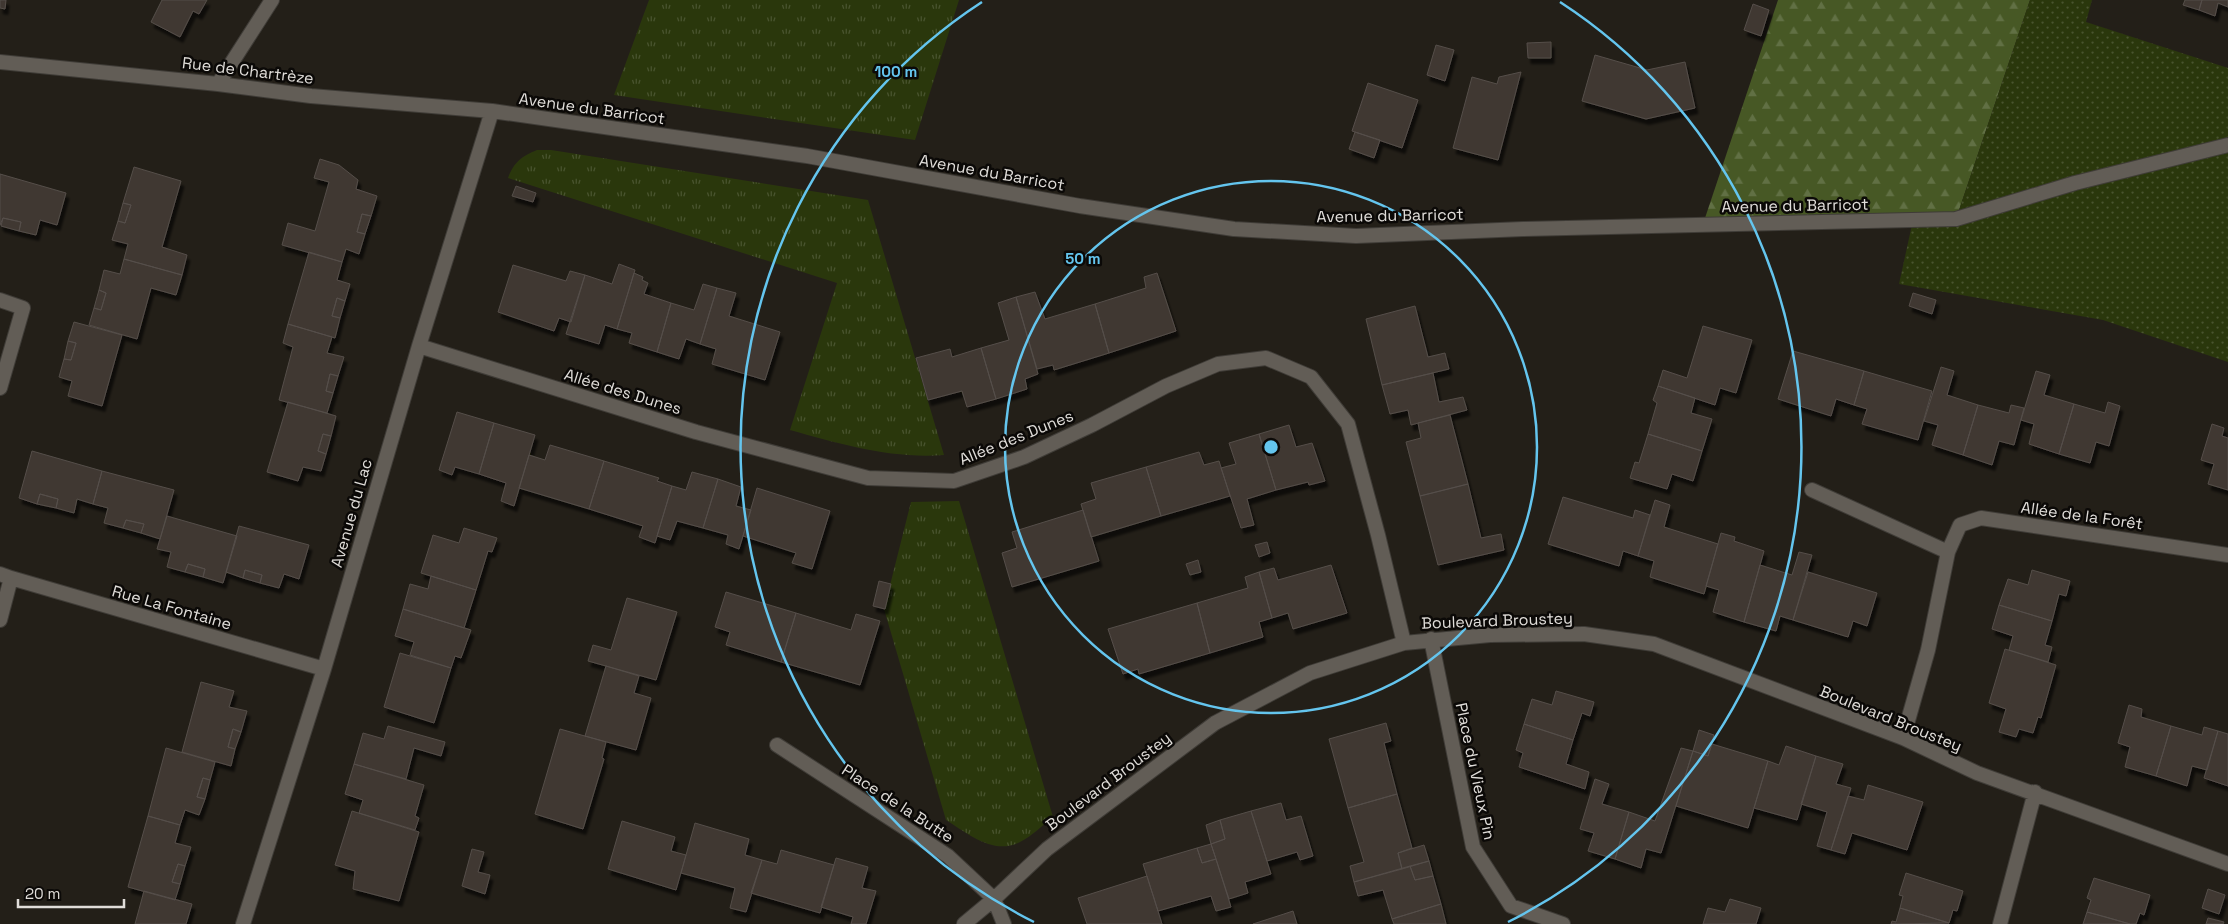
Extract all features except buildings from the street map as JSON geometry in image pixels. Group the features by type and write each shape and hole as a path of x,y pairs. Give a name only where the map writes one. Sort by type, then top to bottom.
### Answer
{"street":[{"path":"218,84 272,0"},
{"name":"Rue de Chartrèze","path":"0,62 218,84 312,96 492,111"},
{"name":"Avenue du Barricot","path":"492,111 807,156 1080,206 1251,231 1356,236 1523,229 1956,219 2075,183 2228,145"},
{"name":"Avenue du Lac","path":"243,924 324,669 419,346 492,111"},
{"path":"0,300 23,308 3,368 0,388"},
{"name":"Allée des Dunes","path":"419,346 696,432 868,478 954,481 1024,456 1092,425 1166,386 1218,364 1266,358 1311,377 1348,424 1404,642"},
{"path":"1812,490 1948,552"},
{"name":"Allée de la Forêt","path":"1903,738 1928,650 1948,552 1960,525 1981,518 2228,555"},
{"path":"0,620 6,576"},
{"name":"Rue La Fontaine","path":"6,576 324,669"},
{"name":"Boulevard Broustey","path":"964,924 994,899 1047,849 1215,723 1310,673 1404,642 1490,635 1584,634 1654,644 1903,738 1977,773 2035,792 2228,864"},
{"name":"Place du Vieux Pin","path":"1431,639 1473,847 1511,906 1563,924"},
{"name":"Place de la Butte","path":"776,744 948,856 994,899"},
{"path":"2000,924 2035,792"},
{"path":"994,899 1004,924"}],"green space":[{"path":"649,0 959,0 915,140 614,95"},
{"path":"1778,0 2030,0 1956,219 1703,224"},
{"path":"2030,0 2092,0 2086,22 2228,68 2228,362 2103,320 1899,284 1913,220 1956,219"},
{"path":"537,150 551,150 868,200 944,455 924,456 885,453 790,430 837,283 508,178 519,160"},
{"path":"959,501 1053,817 1029,837 1010,846 991,845 981,841 946,820 884,609 911,502"}]}
